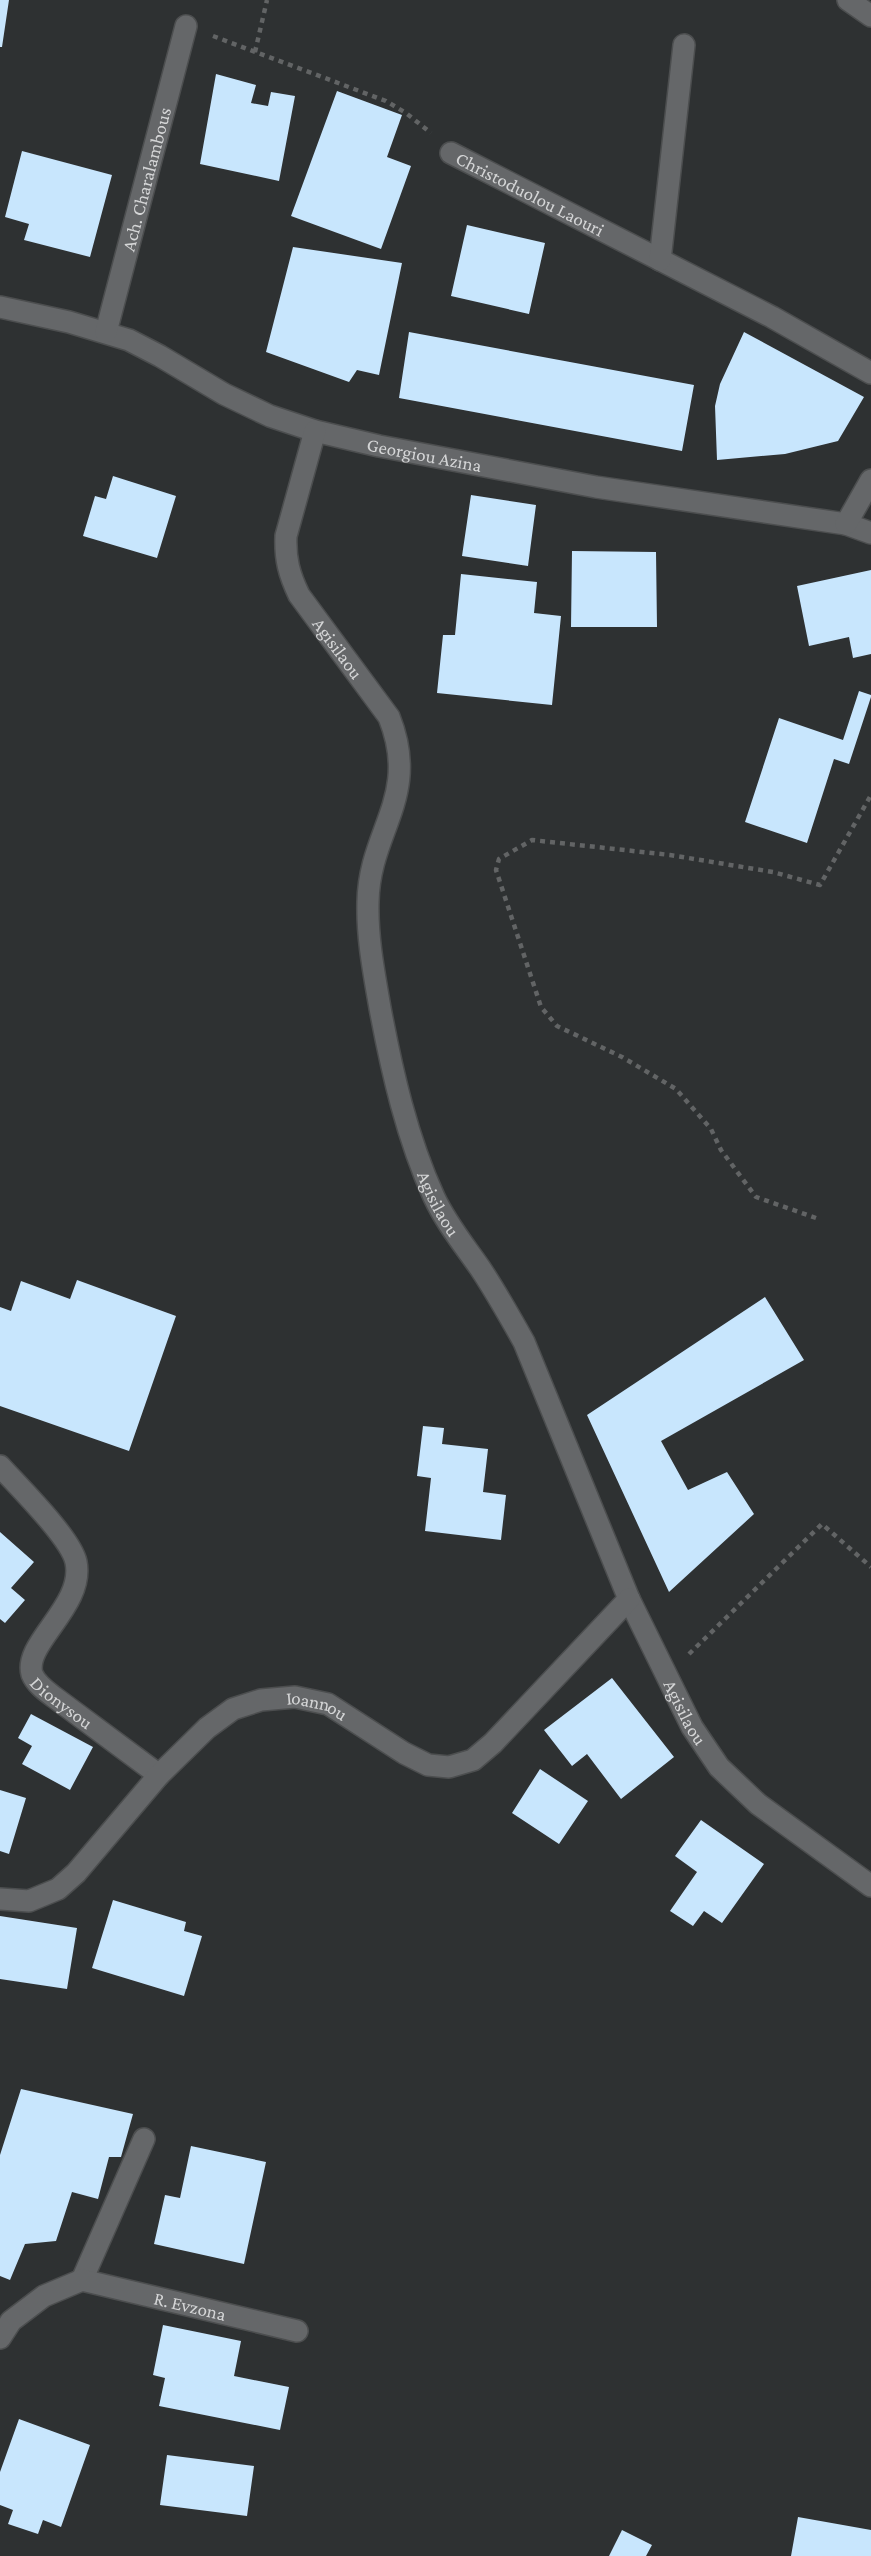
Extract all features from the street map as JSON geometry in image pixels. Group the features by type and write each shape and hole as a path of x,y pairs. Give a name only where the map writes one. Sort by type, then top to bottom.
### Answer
{"street":[{"path":"848,0 871,16"},
{"name":"Ach. Charalambous","path":"106,332 186,26"},
{"path":"660,260 684,45"},
{"name":"Christoduolou Laouri","path":"452,153 772,317 871,373"},
{"name":"Georgiou Azina","path":"0,307 106,332 160,356 224,394 270,416 314,431 596,487 846,524 871,533"},
{"name":"Agisilaou","path":"314,431 286,536 285,554 288,572 313,617 389,717 397,736 401,763 399,788 370,880 368,902 372,962 389,1059 415,1150 434,1198 452,1230 503,1303 524,1342 629,1599 692,1727 719,1767 758,1804 871,1886"},
{"path":"846,524 871,480"},
{"name":"Dionysou","path":"0,1466 66,1541 76,1561 74,1593 32,1658 32,1673 40,1686 54,1698 159,1775"},
{"name":"Ioannou","path":"0,1899 29,1901 58,1889 76,1872 159,1775 206,1728 233,1709 261,1700 295,1697 328,1704 404,1753 428,1765 449,1767 473,1760 629,1599"},
{"path":"0,2338 11,2321 44,2296 82,2280 144,2139"},
{"name":"R. Evzona","path":"82,2280 297,2331"}],"path":[{"path":"255,52 267,0"},
{"name":"Christoduolou Laouri","path":"186,26 386,101 422,125 452,153"},
{"path":"816,1217 756,1197 721,1150 711,1129 676,1089 622,1057 556,1026 541,1007 496,870 499,859 532,840 670,855 773,872 820,885 871,795"},
{"path":"667,1676 822,1524 871,1567"}],"building":[{"path":"0,0 9,0 2,47 0,47"},
{"path":"216,74 256,85 251,103 268,106 271,92 295,96 279,181 200,164"},
{"path":"337,91 402,115 387,157 411,166 381,249 291,216"},
{"path":"22,151 112,175 90,257 24,240 29,224 5,217"},
{"path":"467,225 545,243 529,314 451,296"},
{"path":"293,247 402,263 379,375 357,370 349,382 266,352"},
{"path":"409,332 694,385 682,451 399,398"},
{"path":"744,332 864,397 838,441 785,454 717,460 715,406 720,384"},
{"path":"113,476 176,496 157,558 83,536 95,496 106,499"},
{"path":"471,495 536,505 528,566 462,556"},
{"path":"572,551 656,552 657,627 571,627"},
{"path":"871,570 871,654 853,658 849,637 809,646 797,586"},
{"path":"461,574 537,582 534,613 561,616 552,705 437,693 443,635 455,635"},
{"path":"859,691 871,697 849,764 834,759 807,843 745,822 779,718 843,740"},
{"path":"77,1280 176,1316 129,1451 0,1406 0,1307 11,1311 21,1281 70,1299"},
{"path":"765,1297 804,1360 661,1441 688,1490 727,1472 754,1514 669,1592 587,1415"},
{"path":"423,1426 444,1428 442,1444 488,1449 483,1492 506,1495 501,1540 425,1531 431,1478 417,1476"},
{"path":"0,1532 34,1562 11,1588 25,1600 5,1623 0,1619"},
{"path":"612,1678 674,1757 621,1799 587,1754 572,1766 544,1730"},
{"path":"31,1714 93,1747 70,1790 22,1764 32,1746 18,1738"},
{"path":"540,1769 588,1801 559,1844 512,1813"},
{"path":"0,1790 26,1798 9,1854 0,1851"},
{"path":"701,1820 764,1864 722,1923 704,1911 693,1926 670,1911 697,1872 675,1856"},
{"path":"113,1900 186,1922 184,1931 202,1936 184,1996 92,1968"},
{"path":"0,1916 77,1928 67,1989 0,1979"},
{"path":"21,2089 133,2114 121,2157 109,2157 98,2199 72,2192 56,2241 25,2244 10,2280 0,2276 0,2155"},
{"path":"191,2146 266,2162 244,2264 154,2244 165,2195 180,2198"},
{"path":"163,2325 241,2341 234,2376 289,2387 280,2430 159,2406 165,2378 153,2375"},
{"path":"19,2419 90,2445 61,2527 43,2520 38,2534 8,2524 13,2510 0,2505 0,2472"},
{"path":"167,2455 254,2466 247,2516 160,2505"},
{"path":"798,2517 871,2530 871,2556 791,2556"},
{"path":"622,2530 652,2545 646,2556 609,2556"}]}
